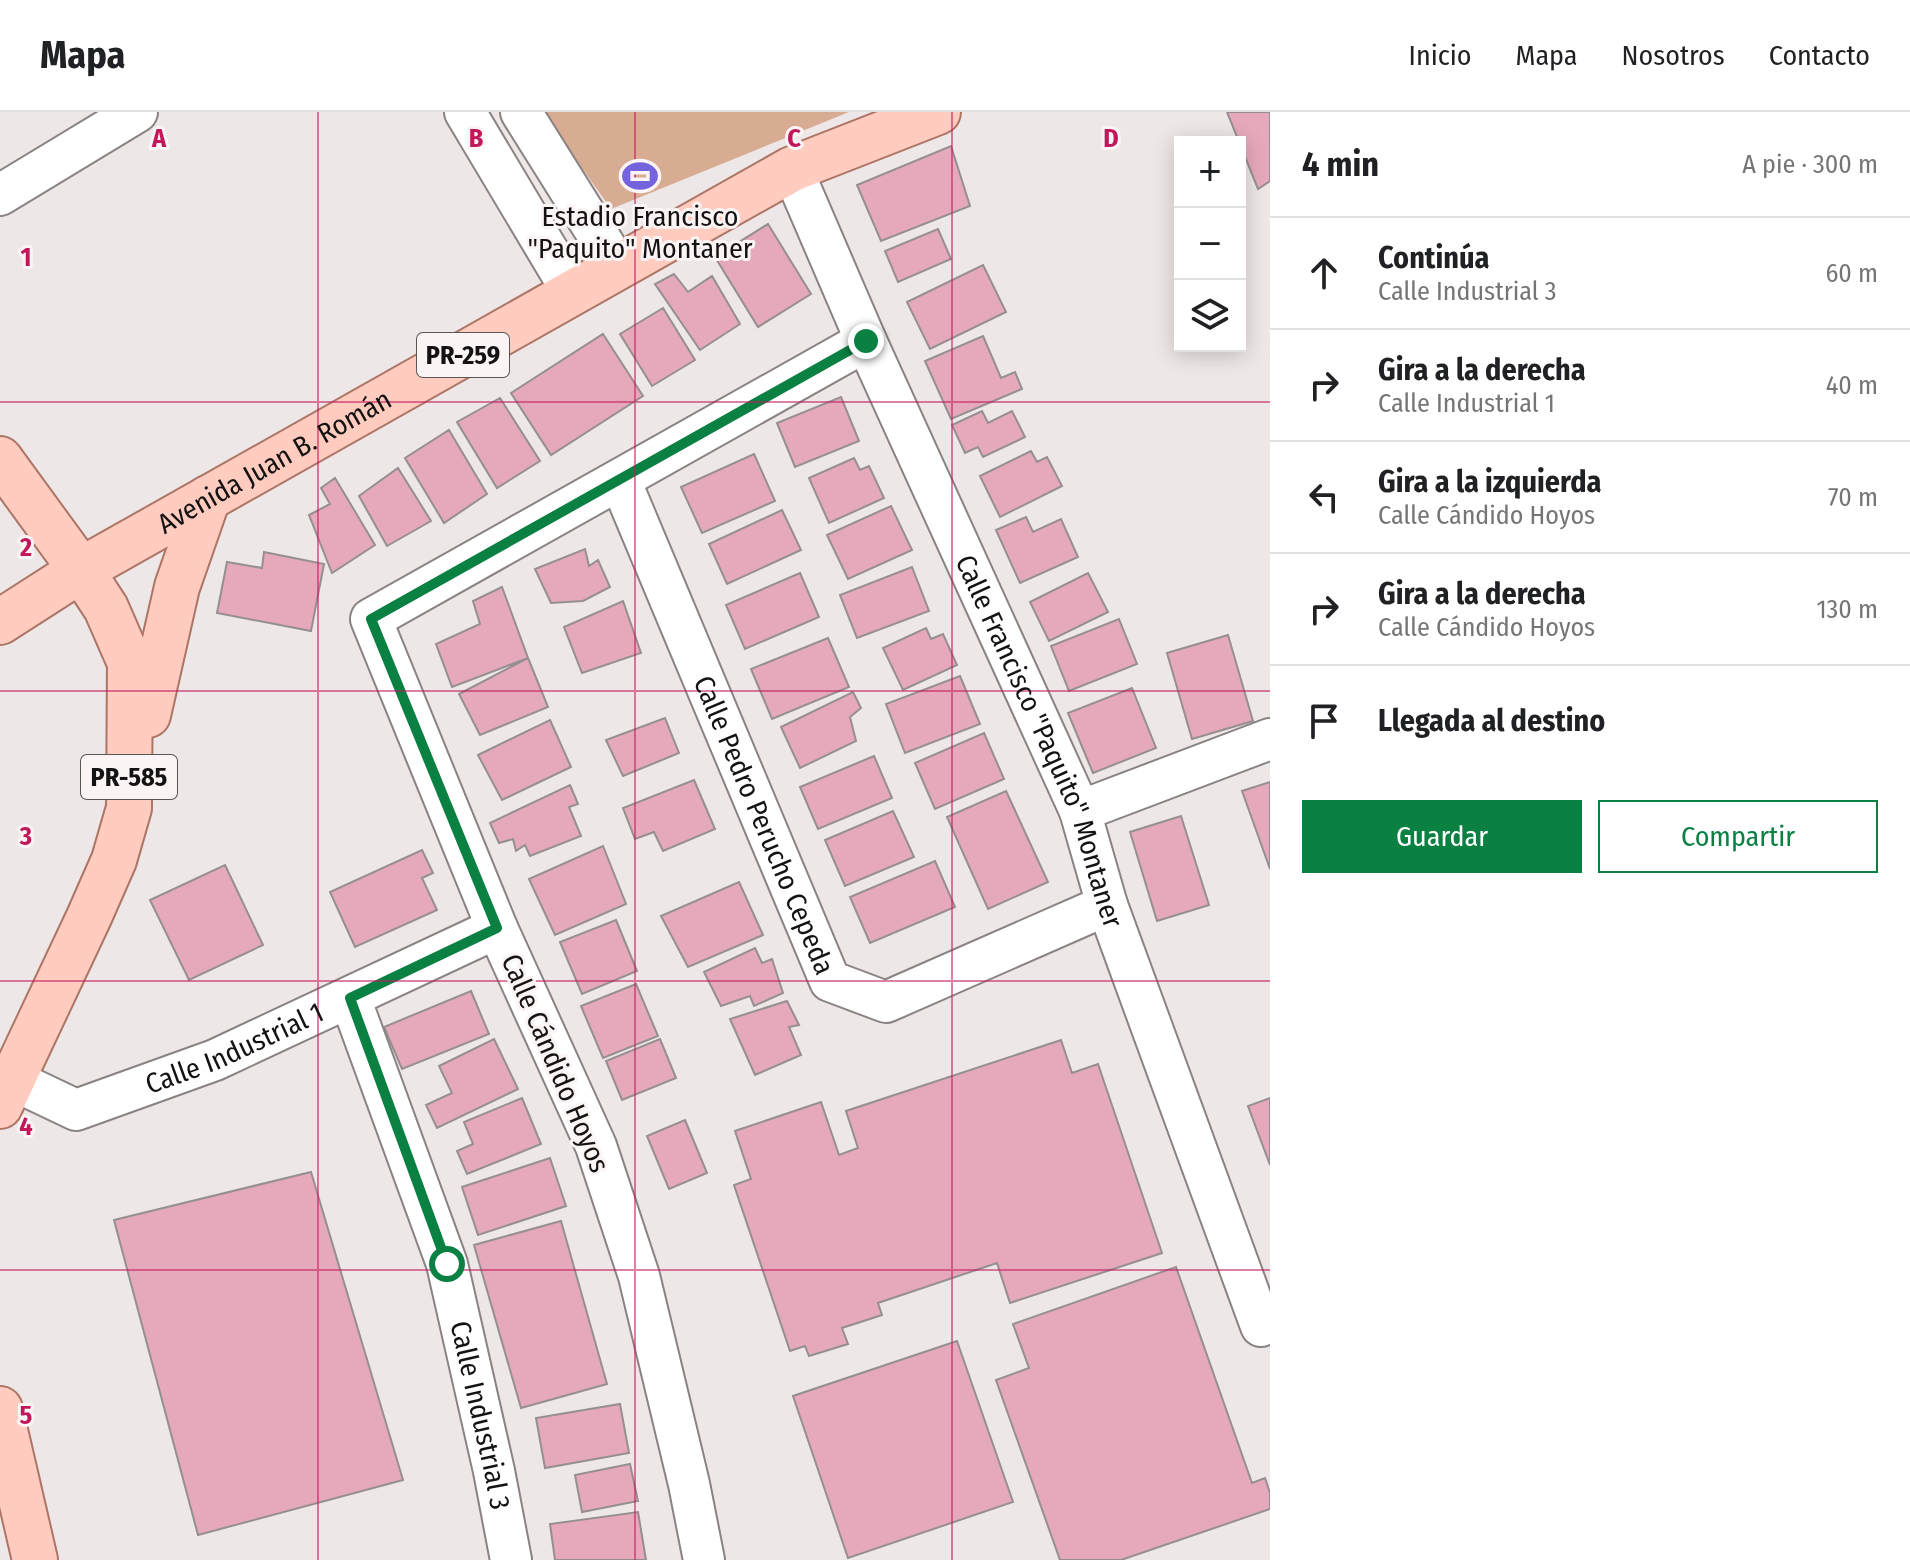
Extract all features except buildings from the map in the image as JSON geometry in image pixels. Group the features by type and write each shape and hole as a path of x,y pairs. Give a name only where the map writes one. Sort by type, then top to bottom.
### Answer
{"main road":[{"name":"Avenida Juan B. Román","path":"0,622 81,570 792,169 938,112"},
{"name":"PR-585","path":"0,459 106,608 130,663 129,808 114,860 6,1092"},
{"path":"129,808 177,587 208,498"},
{"path":"0,1409 35,1560"}],"street":[{"path":"0,195 137,112"},
{"path":"465,112 573,293"},
{"path":"521,112 618,267"},
{"name":"Calle Francisco \"Paquito\" Montaner","path":"792,169 866,341 1080,811 1107,905 1261,1326"},
{"name":"Calle Cándido Hoyos","path":"704,1560 639,1276 596,1146 497,928 371,619 866,341"},
{"name":"Calle Pedro Perucho Cepeda","path":"620,480 830,981 886,1002 1107,905"},
{"path":"1080,811 1270,739"},
{"name":"Calle Industrial 1","path":"6,1092 76,1110 215,1060 497,928"},
{"name":"Calle Industrial 3","path":"350,998 447,1264 511,1560"}],"shaded area":[{"name":"Estadio Francisco \"Paquito\" Montaner","path":"542,112 849,112 611,209"}],"place":[{"name":"Estadio Francisco \"Paquito\" Montaner","path":"640,176"}],"route":[{"path":"447,1264 350,998 497,928 371,619 866,341"}]}
